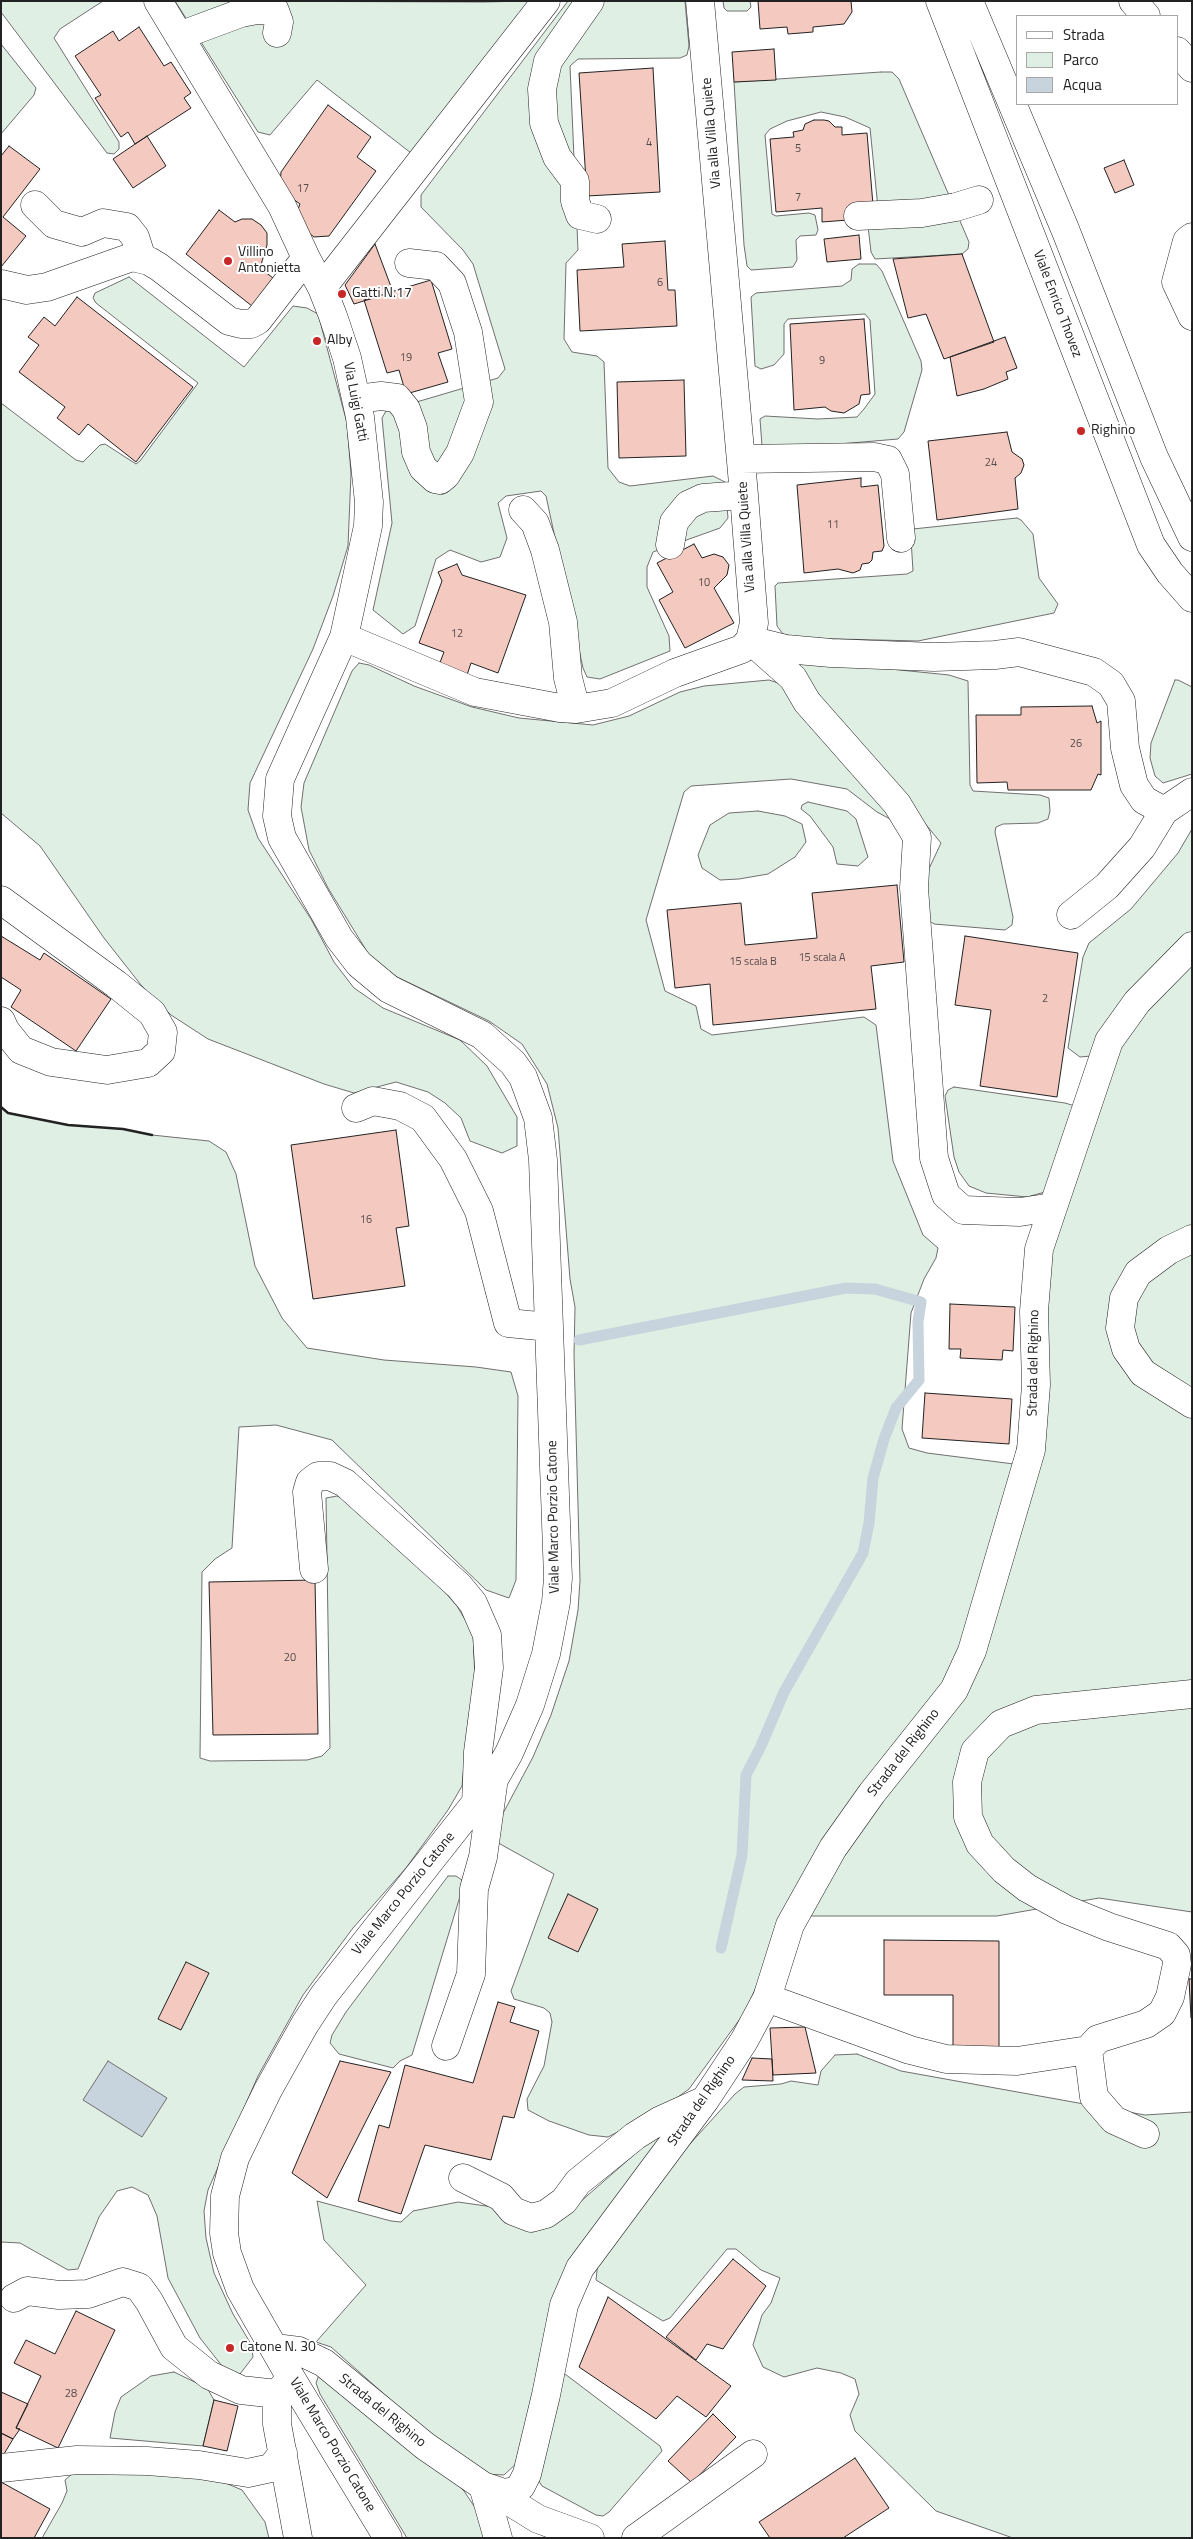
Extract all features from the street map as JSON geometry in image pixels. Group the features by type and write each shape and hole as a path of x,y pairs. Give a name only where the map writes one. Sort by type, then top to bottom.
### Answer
{"street":[{"name":"Via Luigi Gatti","path":"158,1 282,206 322,288 347,358 357,399 369,502 368,526 344,637"},
{"path":"322,288 546,1"},
{"path":"590,1 548,61 542,89 544,123 557,157 575,182 575,201 580,214 597,219"},
{"name":"Via alla Villa Quiete","path":"700,1 744,495 754,623 750,640"},
{"name":"Viale Enrico Thovez","path":"940,1 1151,545 1192,598"},
{"path":"968,1 1065,228 1154,457 1192,536"},
{"path":"1133,1 1145,15"},
{"path":"179,36 241,13 257,10 275,12 279,22 276,33"},
{"path":"1178,52 1192,68"},
{"path":"858,216 922,213 956,207 979,200"},
{"path":"35,205 54,224 82,232 104,223 127,227 135,238 142,259"},
{"path":"1192,237 1187,241 1176,282 1192,316"},
{"path":"1,284 27,290 46,287 132,257 142,259 159,267 229,321 241,324 258,320 306,258"},
{"path":"357,399 381,396 397,398 406,409 413,428 416,452 423,468 435,479 440,480 446,475 460,453 479,402 468,332 452,283 436,266 409,263"},
{"path":"741,459 874,457 888,460 895,474 901,538"},
{"path":"670,545 674,522 688,505 702,498 744,495"},
{"path":"523,510 534,523 545,550 563,622 568,678 576,709"},
{"path":"344,637 380,651 428,674 475,692 560,708 576,709 612,704 675,673 742,649 750,640"},
{"name":"Viale Marco Porzio Catone","path":"344,637 280,778 277,816 282,838 339,938 359,964 389,989 482,1035 500,1050 523,1077 538,1118 543,1160 557,1552 556,1602 546,1654 530,1705 509,1753 476,1805 324,1995 268,2090 236,2158 225,2196 224,2233 227,2253 240,2289 275,2348 284,2386 388,2538"},
{"path":"750,640 786,649 831,653 934,657 996,655 1019,652 1094,672 1111,684 1121,701 1125,748 1134,785 1144,800 1164,811"},
{"path":"750,640 793,678 807,702 897,804 917,837 914,888 934,1158 946,1195 963,1210 1020,1212 1053,1206"},
{"path":"1071,915 1107,886 1142,847 1164,811 1192,792"},
{"path":"1,900 116,984 152,1013 163,1032 161,1051 148,1062 107,1070 51,1062 21,1050 5,1030 1,1021"},
{"name":"Strada del Righino","path":"275,2348 299,2351 324,2363 425,2446 483,2486 504,2493 515,2491 522,2486 527,2474 544,2404 560,2317 570,2290 591,2251 704,2100 744,2041 767,1998 790,1925 833,1848 872,1794 954,1690 972,1651 1031,1450 1036,1385 1034,1311 1039,1249 1110,1041 1137,1002 1192,946"},
{"path":"356,1108 373,1101 400,1106 424,1118 453,1159 479,1212 508,1323 549,1327"},
{"path":"1192,1239 1169,1250 1138,1273 1124,1298 1120,1328 1126,1349 1143,1372 1192,1404"},
{"path":"314,1568 308,1492 310,1482 318,1476 330,1476 345,1484 459,1586 473,1603 487,1634 488,1668 478,1752 476,1805"},
{"path":"767,1998 910,2050 946,2059 1017,2061 1088,2050 1098,2039 1146,2024 1162,2013 1170,1998 1176,1955 1168,1946 1109,1927 1067,1910 1027,1888 1004,1870 980,1844 968,1817 967,1782 975,1751 1001,1724 1036,1710 1192,1694"},
{"path":"446,2046 471,1974 474,1889 483,1857 493,1781"},
{"path":"1088,2050 1094,2097 1114,2120 1146,2134"},
{"path":"463,2178 501,2197 513,2211 531,2218 546,2214 564,2201 578,2182 635,2136 659,2121 704,2100"},
{"path":"14,2298 27,2291 59,2295 88,2294 122,2282 139,2287 149,2301 174,2347 209,2375 241,2390 284,2386 277,2424 298,2538"},
{"path":"1,2468 77,2460 147,2461 199,2465 248,2473 271,2468 283,2453"},
{"path":"636,2538 753,2454"},
{"path":"483,2486 498,2538"},
{"path":"483,2486 538,2519 590,2538"}],"green space":[{"path":"1,1 103,1 60,29 54,38 119,142 119,149 114,154 107,153 1,12"},
{"path":"175,1 530,1 411,153 317,80 270,135 258,132"},
{"path":"568,1 685,1 689,46 687,55 680,58 578,59 570,66 578,250 566,263 564,339 572,352 597,356 604,362 608,468 619,482 630,486 713,476 725,482 728,518 720,528 653,552 647,567 647,587 669,636 670,651 600,679 587,677 583,668 546,496 541,491 506,496 498,503 507,538 500,557 481,562 450,550 436,559 415,626 403,634 373,610 392,523 382,418 386,411 498,378 505,369 473,264 463,250 421,207 421,195"},
{"path":"723,1 750,1 751,7 747,11 727,11 724,8"},
{"path":"1,44 36,88 34,95 1,134"},
{"path":"892,72 899,79 969,242 968,249 962,254 875,259 871,252 867,218 878,208 870,128 845,117 821,112 787,121 770,129 765,135 772,214 776,216 809,213 815,215 818,230 816,235 800,236 796,240 797,260 793,267 751,270 747,266 744,245 734,82"},
{"path":"859,264 876,264 882,271 921,361 922,370 904,432 898,439 768,450 762,446 760,419 765,416 818,419 857,417 864,409 875,394 870,320 865,314 788,319 784,324 784,354 774,365 761,369 755,366 751,297 756,293 842,286 851,280 852,269"},
{"path":"129,277 244,367 293,306 307,308 318,314 347,423 351,474 348,546 333,596 313,649 250,783 248,810 258,838 311,919 334,962 354,988 383,1008 460,1040 487,1066 517,1117 517,1146 502,1153 470,1141 461,1118 445,1103 428,1092 396,1082 354,1093 324,1084 208,1039 171,1015 141,985 104,938 40,846 1,813 1,403 76,460 83,462 100,445 105,444 136,464 140,461 198,383 96,303 93,298 95,293"},
{"path":"1017,518 1033,534 1039,578 1058,604 1054,613 918,641 799,638 783,634 777,626 775,586 778,583 907,574 913,571 911,539 913,529"},
{"path":"802,660 949,675 968,681 970,785 973,791 1040,795 1049,798 1050,811 1048,819 1038,823 1003,824 996,827 995,832 1013,917 1012,925 1005,930 934,924 928,920 927,873 941,843 798,669 797,664"},
{"path":"359,663 369,665 414,686 472,707 519,718 593,725 629,716 680,692 704,686 769,680 787,686 889,809 890,819 877,812 847,789 791,779 691,786 684,792 646,920 665,991 696,1006 701,1029 712,1035 864,1017 876,1025 893,1161 923,1235 938,1248 936,1258 924,1279 911,1313 902,1429 909,1448 927,1453 1014,1464 1060,1210 1119,1042 1192,961 1192,1912 1099,1898 997,1916 812,1916 790,1910 745,2012 689,2089 660,2110 608,2137 589,2135 549,2121 528,2110 527,2099 544,2066 552,2022 550,2013 544,2008 514,1999 511,1991 554,1874 493,1840 500,1819 533,1757 551,1715 569,1661 578,1610 580,1581 574,1355 575,1307 570,1279 558,1128 547,1084 522,1044 489,1021 397,977 371,958 328,888 309,850 301,807 304,783 352,671"},
{"path":"1175,680 1192,687 1192,774 1163,783 1155,776 1150,758 1151,743"},
{"path":"808,802 847,811 856,819 868,857 858,866 837,864 833,847 810,816 801,809 802,805"},
{"path":"758,811 785,816 802,824 806,842 795,857 768,874 739,879 720,880 702,868 698,855 710,825 729,813"},
{"path":"1192,829 1192,931 1091,1056 1080,1057 1068,1048 1083,957 1089,943 1131,909 1178,853"},
{"path":"954,1087 1075,1106 1045,1192 1027,1197 986,1193 969,1186 959,1172 954,1157 945,1096 948,1090"},
{"path":"1,1107 9,1113 68,1125 123,1129 152,1135 209,1141 226,1152 236,1174 255,1266 282,1318 307,1348 384,1360 476,1367 511,1372 518,1396 516,1580 509,1598 486,1590 332,1440 276,1425 239,1427 232,1548 215,1559 202,1572 200,1758 210,1761 307,1760 322,1756 330,1748 326,1498 337,1496 347,1500 436,1582 457,1606 473,1633 475,1680 468,1723 462,1786 448,1810 406,1868 353,1928 303,1995 258,2076 208,2190 204,2211 206,2238 214,2273 233,2314 251,2344 253,2357 240,2374 226,2371 200,2338 168,2278 157,2216 148,2195 132,2187 117,2191 99,2217 78,2269 68,2270 20,2243 1,2242"},
{"path":"448,1876 456,1876 462,1880 461,1893 412,2055 400,2061 393,2068 339,2054 330,2043 332,2035 346,2012"},
{"path":"857,2054 901,2071 1145,2115 1192,2112 1192,2538 1013,2538 936,2511 855,2431 850,2415 859,2394 855,2379 841,2373 817,2368 784,2377 763,2367 753,2345 762,2315 771,2303 780,2278 761,2270 736,2249 727,2249 670,2318 663,2321 596,2280 598,2260 680,2155 735,2094 744,2087 781,2084 791,2081 818,2085 821,2071 835,2055"},
{"path":"666,2134 589,2237 518,2462 504,2475 485,2474 455,2457 331,2347 316,2342 366,2285 324,2240 317,2201 401,2222 413,2211 458,2202 493,2207 572,2209 651,2140"},
{"path":"174,2372 207,2388 214,2400 203,2446 110,2438 115,2412 121,2397 151,2376"},
{"path":"560,2373 565,2374 660,2446 662,2451 609,2512 603,2516 596,2515 542,2486 537,2478"},
{"path":"319,2375 416,2456 451,2478 464,2491 476,2509 487,2538 407,2538 320,2394 316,2383"},
{"path":"107,2470 214,2478 242,2490 265,2522 269,2538 42,2538 67,2491 65,2480 73,2473"}],"water":[{"path":"108,2061 167,2098 142,2137 83,2100"}],"building":[{"path":"758,1 851,1 852,12 844,24 813,27 813,32 788,34 787,27 760,29"},
{"path":"139,27 164,66 171,62 191,93 184,98 191,108 135,144 128,132 121,137 95,98 101,95 75,56 113,31 119,41"},
{"path":"774,49 776,80 734,82 732,52"},
{"path":"653,68 660,192 587,196 579,73"},
{"path":"328,105 371,137 357,157 376,171 329,236 314,237 300,226 297,212 300,204 286,194 280,184 281,172"},
{"path":"814,120 829,121 835,127 842,127 842,135 867,133 873,205 847,207 848,220 822,222 822,208 776,212 770,139 794,137 793,132 803,130 805,124"},
{"path":"147,136 166,166 133,188 113,159"},
{"path":"9,146 40,169 3,217 26,236 1,267 1,156"},
{"path":"1124,160 1134,185 1115,193 1104,168"},
{"name":"Villino Antonietta","path":"219,210 235,222 242,219 252,219 261,225 267,233 267,245 260,268 273,278 252,306 186,254"},
{"path":"859,235 861,259 827,262 824,239"},
{"path":"665,241 668,290 675,290 677,326 580,331 577,270 624,267 622,244"},
{"path":"375,244 393,292 354,304 345,285"},
{"path":"962,254 994,342 944,359 926,314 908,318 893,259"},
{"path":"431,280 452,349 438,353 448,382 406,394 399,370 387,373 364,300"},
{"path":"77,297 193,387 136,462 88,424 79,435 57,418 65,407 19,372 39,345 28,337 44,317 55,326"},
{"path":"864,319 870,394 861,395 859,404 844,413 831,411 825,407 794,410 790,324"},
{"path":"1005,337 1017,368 1006,372 1008,379 984,389 957,396 950,357"},
{"path":"684,380 686,456 619,458 617,382"},
{"path":"1007,432 1012,452 1022,459 1024,465 1021,473 1015,478 1018,509 937,520 928,441"},
{"path":"861,478 861,487 878,485 884,546 882,551 873,552 872,560 869,563 862,564 860,570 853,573 838,569 804,573 797,485"},
{"path":"694,544 702,558 714,554 723,557 729,565 727,575 714,588 734,623 685,648 659,600 673,592 657,563"},
{"path":"457,564 462,575 526,595 498,673 471,663 467,675 439,665 444,652 419,643 442,581 438,572"},
{"path":"1092,706 1097,723 1101,721 1101,775 1098,774 1091,790 1008,790 1007,782 977,783 976,715 1021,715 1021,707"},
{"path":"897,885 904,962 871,966 876,1009 713,1025 710,984 675,988 667,910 741,903 745,945 817,938 812,893"},
{"path":"1,936 40,960 44,953 111,999 76,1051 11,1007 21,990 1,977"},
{"path":"965,936 1078,953 1057,1097 980,1086 991,1010 955,1005"},
{"path":"396,1130 409,1226 396,1228 405,1286 313,1299 291,1145"},
{"path":"950,1304 1015,1307 1013,1351 1003,1350 1002,1360 960,1358 961,1349 949,1349"},
{"path":"925,1393 1012,1399 1009,1444 922,1438"},
{"path":"315,1580 318,1734 213,1735 209,1582"},
{"path":"568,1894 598,1909 578,1952 548,1938"},
{"path":"884,1940 999,1941 999,2048 953,2048 953,1995 884,1995"},
{"path":"186,1962 209,1973 181,2030 158,2019"},
{"path":"1189,1979 1192,1979 1192,2018 1191,2018"},
{"path":"498,2002 515,2007 510,2022 539,2031 514,2118 503,2116 491,2160 425,2145 401,2214 358,2201 379,2125 389,2128 405,2065 473,2083"},
{"path":"805,2027 816,2073 773,2075 770,2028"},
{"path":"752,2058 772,2059 773,2081 742,2080"},
{"path":"340,2061 391,2072 327,2198 292,2173"},
{"path":"733,2259 766,2286 723,2349 707,2344 696,2360 666,2337"},
{"path":"608,2297 731,2386 706,2417 677,2396 656,2419 579,2367"},
{"path":"76,2311 115,2330 58,2448 16,2428 41,2376 14,2363 26,2340 55,2354"},
{"path":"1,2392 28,2404 16,2428 20,2429 13,2439 1,2433"},
{"path":"214,2400 238,2406 227,2451 203,2446"},
{"path":"713,2414 736,2437 692,2483 668,2461"},
{"path":"1,2433 13,2439 1,2459"},
{"path":"855,2458 889,2508 843,2538 770,2538 759,2522"},
{"path":"1,2482 50,2509 34,2538 1,2538"}],"waterway":[{"path":"579,1340 846,1288 875,1289 921,1302 918,1322 919,1380 896,1408 884,1439 873,1478 869,1523 863,1553 784,1692 761,1746 746,1775 742,1855 721,1948"}],"wall":[{"path":"1,1107 8,1113 68,1125 123,1129 152,1135"}],"place":[{"name":"Villino Antonietta","path":"228,261"},
{"name":"Gatti N.17","path":"342,294"},
{"name":"Alby","path":"317,341"},
{"name":"Righino","path":"1081,431"},
{"name":"Catone N. 30","path":"230,2348"}]}
